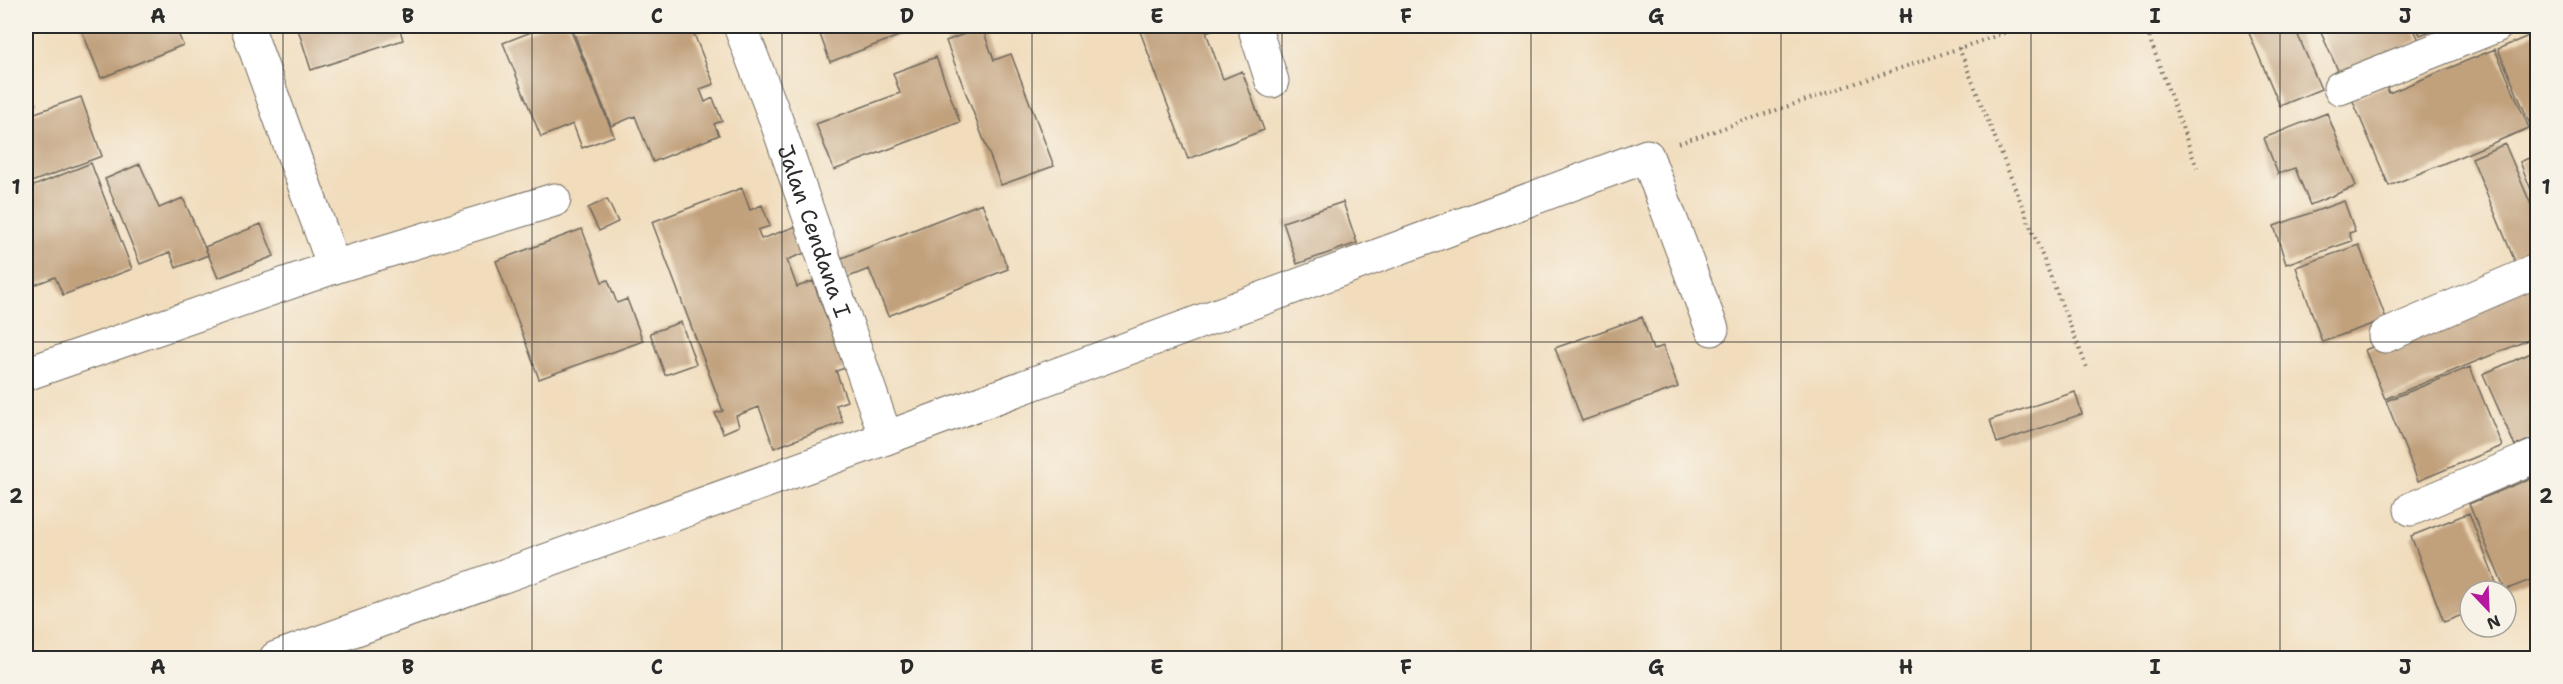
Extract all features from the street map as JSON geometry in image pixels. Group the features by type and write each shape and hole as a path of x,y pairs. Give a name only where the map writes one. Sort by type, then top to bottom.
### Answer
{"street":[{"path":"247,26 334,267"},
{"name":"Jalan Cendana I","path":"740,26 780,132 886,438"},
{"path":"1254,26 1272,81"},
{"path":"2340,88 2496,26"},
{"path":"276,658 886,438 1647,156 1712,329"},
{"path":"26,374 334,267 555,200"},
{"path":"2385,336 2538,270"},
{"path":"2411,509 2538,455"}],"path":[{"path":"1647,156 1716,130 2025,26"},
{"path":"2145,26 2197,168"},
{"path":"1959,48 2088,370"}],"building":[{"path":"80,26 175,26 183,45 101,78"},
{"path":"264,26 279,26 266,30"},
{"path":"297,26 399,26 403,40 311,70"},
{"path":"543,26 569,26 614,136 582,148 573,124 541,137 503,43"},
{"path":"571,26 715,26 694,34 714,84 700,89 705,102 713,98 722,121 714,124 719,135 653,162 635,116 611,126"},
{"path":"817,26 910,26 912,31 830,62"},
{"path":"1138,26 1223,26 1206,32 1223,79 1242,71 1264,130 1188,159"},
{"path":"2246,26 2294,26 2321,89 2280,106"},
{"path":"2318,26 2412,26 2419,40 2340,75"},
{"path":"2416,26 2445,26 2420,35"},
{"path":"982,27 994,60 1011,54 1054,166 1001,185 946,41"},
{"path":"2538,32 2538,135 2535,136 2498,49"},
{"path":"2495,49 2529,128 2389,186 2352,99 2386,86 2389,93"},
{"path":"936,57 960,122 834,170 816,124 900,93 893,73"},
{"path":"26,80 36,104 26,108"},
{"path":"81,97 102,156 26,184 26,116"},
{"path":"2327,113 2356,186 2310,205 2295,168 2278,174 2264,138"},
{"path":"2505,144 2538,221 2538,261 2518,269 2472,158"},
{"path":"2538,154 2538,205 2537,205 2520,162"},
{"path":"91,163 132,269 63,295 55,277 26,288 26,189"},
{"path":"140,164 159,208 183,198 208,255 176,268 170,252 140,264 105,179"},
{"path":"742,188 750,210 762,205 770,226 758,230 761,239 797,226 807,252 787,260 797,287 813,281 845,368 836,371 847,401 836,405 843,422 774,448 759,407 736,416 739,426 723,433 715,413 723,411 652,222"},
{"path":"607,199 618,222 599,231 588,208"},
{"path":"2344,201 2355,231 2349,233 2352,241 2286,264 2274,226"},
{"path":"1343,202 1357,243 1297,264 1283,222"},
{"path":"982,203 1008,269 888,316 869,269 846,278 839,259"},
{"path":"261,224 274,256 218,278 205,247"},
{"path":"582,229 602,282 608,280 617,303 627,299 643,341 539,379 496,261"},
{"path":"2359,245 2386,319 2322,342 2296,267"},
{"path":"2538,284 2538,336 2385,399 2365,350 2486,299"},
{"path":"1642,317 1653,350 1663,346 1678,387 1582,421 1555,348"},
{"path":"681,322 696,364 665,375 650,333"},
{"path":"2538,350 2538,436 2515,446 2483,374"},
{"path":"2470,367 2502,446 2418,481 2386,401"},
{"path":"2075,392 2082,414 1997,443 1990,420"},
{"path":"2538,475 2538,577 2518,585 2518,579 2500,579 2469,504"},
{"path":"2469,513 2495,579 2458,579 2458,617 2444,622 2411,536"}]}
